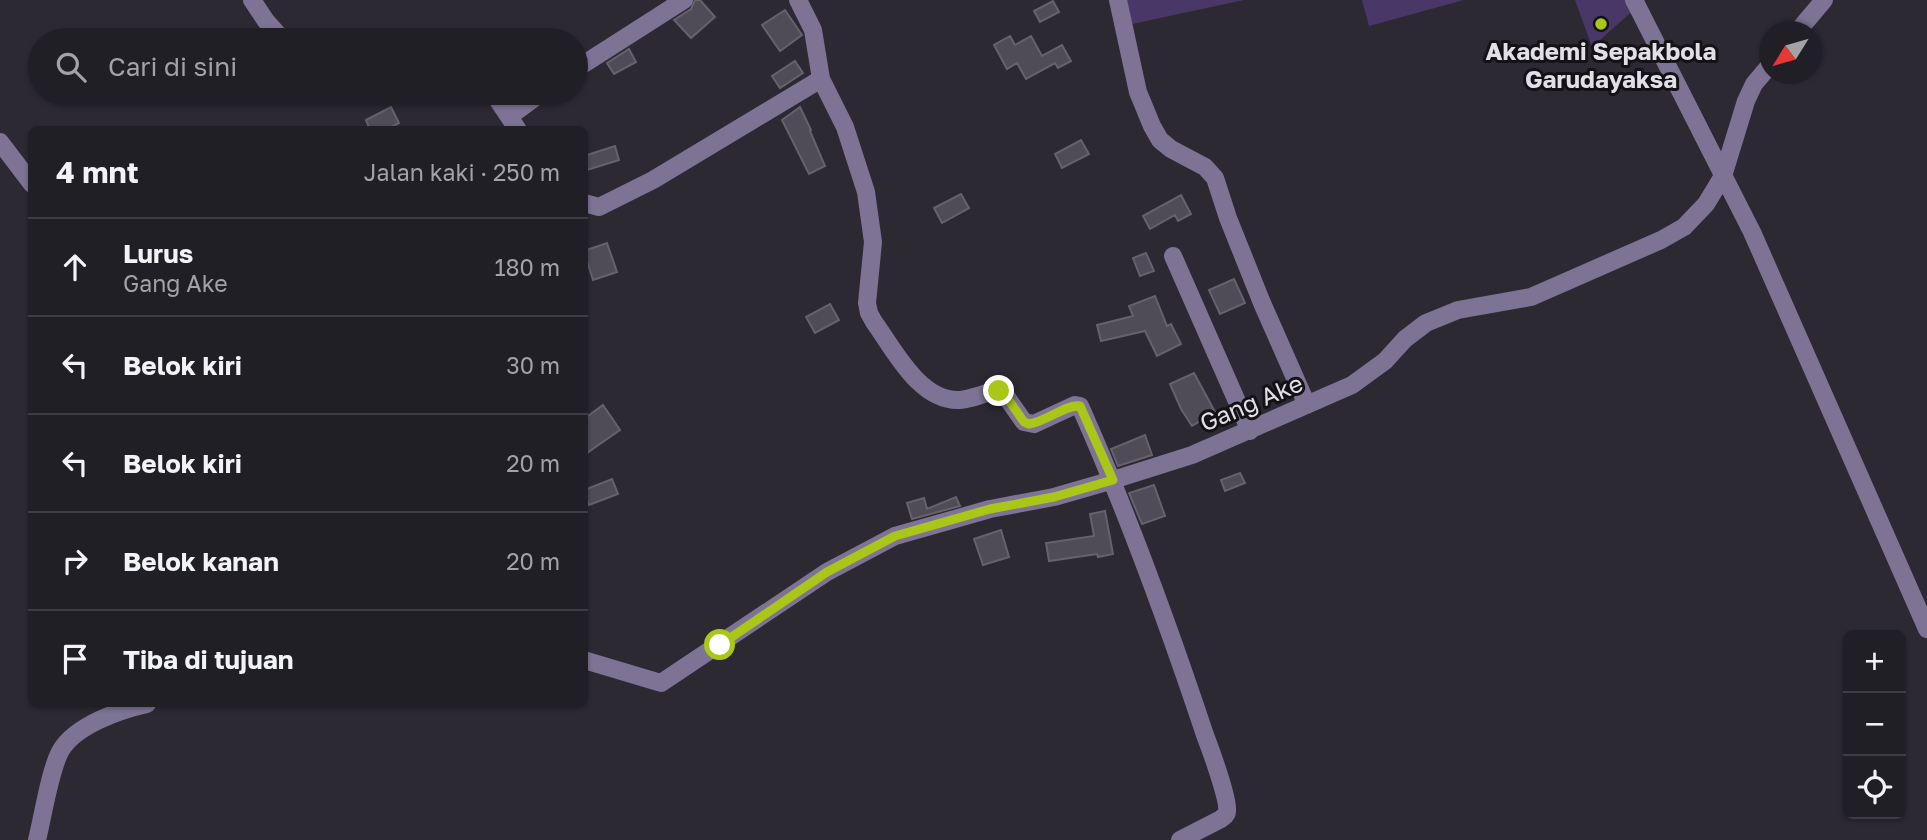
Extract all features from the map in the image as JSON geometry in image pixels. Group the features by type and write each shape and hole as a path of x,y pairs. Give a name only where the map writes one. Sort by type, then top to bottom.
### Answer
{"street":[{"path":"252,0 272,28"},
{"path":"588,61 684,0"},
{"path":"798,0 816,39 821,79 845,127 866,192 873,242 867,303 869,313 916,380 941,398 958,400 1003,392 1024,422 1029,424 1075,405 1080,406 1113,480 1178,654 1228,810 1221,819 1180,840"},
{"path":"1118,0 1138,92 1152,127 1165,145 1205,167 1215,178 1247,267 1307,405"},
{"path":"1634,0 1752,232 1927,629"},
{"path":"1806,21 1824,0"},
{"name":"Gang Ake","path":"588,661 662,684 827,572 895,536 990,509 1054,497 1192,455 1352,386 1426,323 1458,310 1531,297 1661,240 1684,227 1706,204 1723,176 1746,101 1759,78"},
{"path":"588,204 599,207 653,180 821,79"},
{"path":"501,105 514,123 530,105"},
{"path":"0,142 28,179"},
{"path":"1173,256 1250,431"},
{"path":"37,840 61,750 81,731 120,710 134,707"}],"shaded area":[{"path":"1127,0 1244,0 1132,24"},
{"name":"Akademi Sepakbola Garudayaksa","path":"1362,0 1464,0 1369,26"},
{"name":"Akademi Sepakbola Garudayaksa","path":"1575,0 1645,0 1592,47"}],"building":[{"path":"695,0 700,0 715,17 691,38 674,20 691,9"},
{"path":"1053,1 1059,12 1040,22 1034,11"},
{"path":"785,10 802,35 780,51 762,25"},
{"path":"1010,36 1015,45 1031,36 1042,56 1062,45 1071,61 1058,68 1055,63 1026,79 1017,63 1007,69 994,45"},
{"path":"629,49 636,62 614,74 607,63"},
{"path":"795,61 803,73 780,88 772,76"},
{"path":"391,107 399,123 393,126 368,126 366,120"},
{"path":"800,107 825,166 809,174 782,120"},
{"path":"1081,140 1089,154 1062,168 1055,154"},
{"path":"615,146 619,160 588,170 588,155"},
{"path":"961,194 969,208 942,223 934,208"},
{"path":"1181,195 1191,214 1178,221 1175,215 1150,229 1143,216"},
{"path":"607,243 617,272 593,280 588,264 588,250"},
{"path":"1146,253 1154,271 1140,276 1133,258"},
{"path":"1234,279 1245,303 1220,314 1209,290"},
{"path":"1155,296 1167,326 1171,324 1181,344 1157,356 1145,331 1101,341 1097,325 1133,316 1129,306"},
{"path":"830,304 839,320 815,333 806,317"},
{"path":"1194,373 1215,412 1192,426 1170,384"},
{"path":"603,405 620,430 588,452 588,416"},
{"path":"1145,435 1152,455 1118,466 1111,449"},
{"path":"1240,473 1245,483 1225,491 1221,480"},
{"path":"612,479 618,494 589,505 588,488"},
{"path":"1154,485 1165,516 1142,524 1129,493"},
{"path":"956,497 960,506 912,519 907,503 924,498 927,509"},
{"path":"1105,511 1113,554 1049,561 1046,543 1094,536 1090,514"},
{"path":"1001,530 1009,557 983,565 974,539"}],"place":[{"name":"Akademi Sepakbola Garudayaksa","path":"1601,24"}],"route":[{"path":"720,645 827,572 895,536 990,509 1054,497 1113,480 1080,406 1075,405 1034,424 1027,424 1003,392 999,391"}]}
